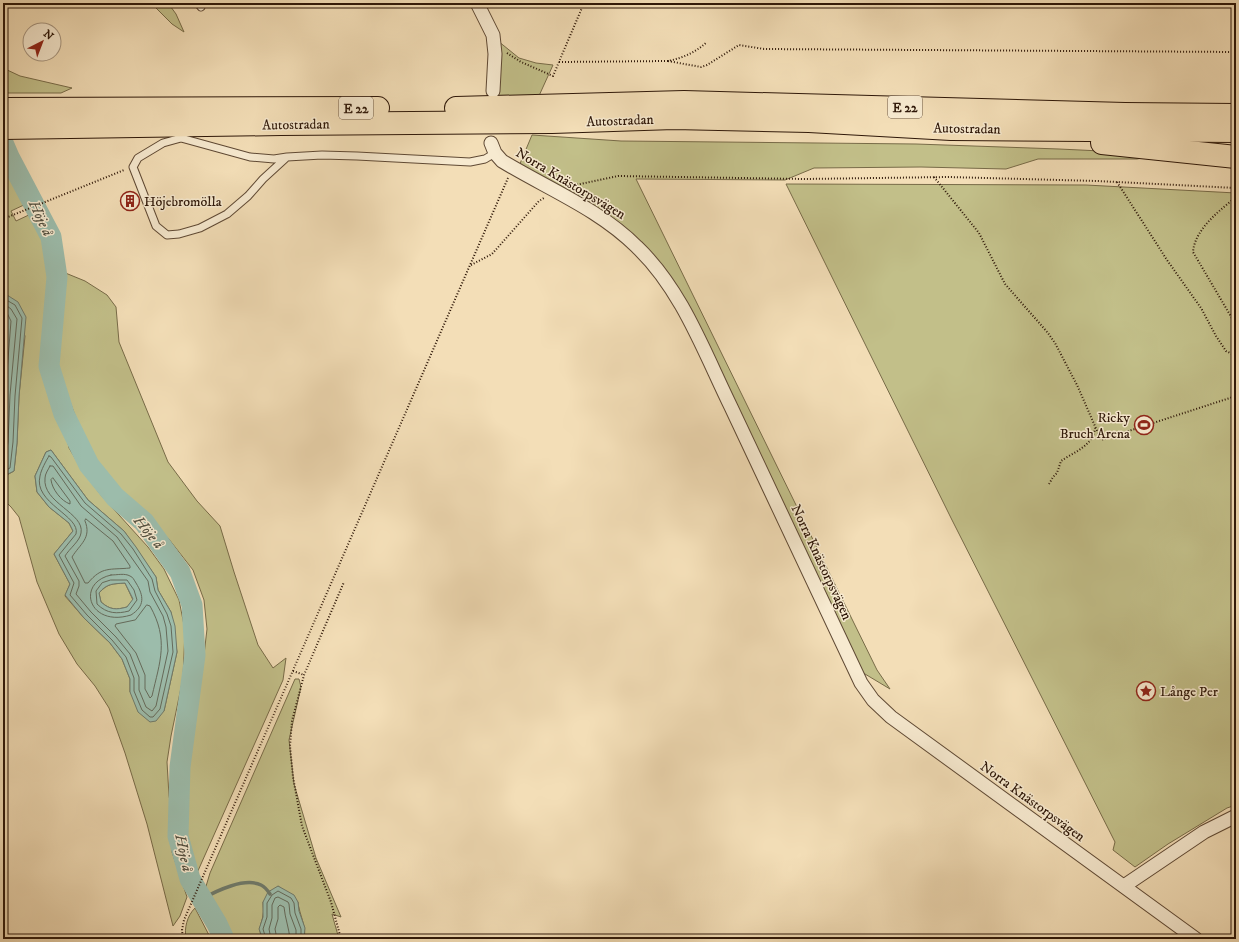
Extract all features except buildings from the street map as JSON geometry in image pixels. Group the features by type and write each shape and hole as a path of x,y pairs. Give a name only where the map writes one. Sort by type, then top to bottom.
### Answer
{"highway":[{"path":"1125,114 1236,100"},
{"name":"Autostradan","path":"3,128 28,118 684,102 1125,114 1236,115"},
{"name":"Autostradan","path":"3,109 28,118 288,124 552,122 674,118 809,121 951,129 1236,131"},
{"path":"951,129 1159,148 1236,157"}],"street":[{"path":"477,3 492,35 495,54 493,91"},
{"name":"Norra Knästorpsvägen","path":"493,148 502,161 592,211 618,229 653,263 685,312 861,682 874,700 891,717 1196,939"},
{"path":"1124,886 1204,832 1236,816"}],"lane":[{"path":"287,157 263,179 248,196 227,214 200,228 179,234 167,235 156,226 133,167 138,158 163,144 181,138 250,157 274,159 287,157 322,155 470,162 485,159 493,148"}],"path":[{"path":"492,35 502,49 521,62 553,76 584,3"},
{"path":"668,61 699,49 707,42"},
{"path":"559,62 668,61 701,67 707,65 740,45 764,49 1236,52"},
{"path":"3,219 133,167"},
{"path":"183,939 182,930 184,920 513,168"},
{"path":"470,265 492,254 539,201 569,186 618,176 804,179 934,178 1117,182 1236,188"},
{"path":"934,178 979,233 1005,284 1055,343 1077,385 1100,440 1236,396"},
{"path":"1117,182 1167,260 1201,308 1226,351 1236,356"},
{"path":"1236,197 1210,219 1194,244 1193,252 1236,325"},
{"path":"1049,484 1057,473 1061,461 1086,446 1092,439 1095,428"},
{"path":"341,939 331,902 302,826 293,777 290,746 292,721 304,675 344,582"},
{"path":"293,671 304,675"}],"shaded area":[{"path":"151,3 168,3 176,14 184,32 172,24"},
{"path":"498,41 519,58 536,63 553,65 538,98 497,97"},
{"path":"3,68 20,76 72,88 61,93 3,93"},
{"path":"532,135 621,141 916,144 1164,154 1137,159 1038,159 1006,169 921,167 814,168 785,180 636,179 877,670 890,689 860,671 705,341 638,242 519,166"},
{"path":"3,161 26,204 11,211 16,221 33,213 44,239 51,267 50,314 44,344 44,365 54,407 66,433 69,448 81,468 100,494 148,547 164,569 179,600 185,630 183,678 167,762 171,806 172,852 187,897 180,916 173,926 147,824 109,708 95,686 77,664 59,634 37,582 19,517 3,499 3,476 14,471 25,336 7,295 3,294","holes":["51,450 88,500 124,531 156,577 158,590 171,612 177,652 164,711 130,692 130,679 122,659 110,643 84,618 65,596 70,584 54,554 73,531 69,523 49,507 37,492 35,476 46,452"]},
{"path":"786,184 1086,185 1236,193 1236,805 1227,808 1168,844 1135,867 1113,850 1115,842 952,520"},
{"path":"63,272 85,281 107,295 116,307 119,342 168,462 197,501 220,526 258,645 273,668 286,658 283,680 197,873 190,862 185,844 184,811 196,702 207,629 204,600 193,570 168,538 112,482 97,463 84,439 67,394 58,364 57,338"},
{"path":"125,583 133,600 127,607 113,609 107,607 101,602 99,593 105,587"},
{"path":"295,679 299,679 301,687 289,740 294,784 316,858 341,917 332,914 339,939 304,939 304,925 298,902 278,886 263,902 260,933 264,939 229,939 224,927 204,893 210,873"},
{"path":"195,908 211,939 186,939 185,931 187,922"}],"water":[{"path":"3,294 18,302 26,317 14,471 4,476 3,476"},
{"path":"51,450 88,500 124,531 156,577 158,590 171,612 175,626 177,652 164,711 156,721 150,722 138,712 130,692 130,679 122,659 110,643 84,618 65,595 70,584 54,554 73,531 69,523 49,507 37,492 35,476 46,452","holes":["125,583 133,599 127,607 113,609 107,607 101,602 99,593 108,586"]},
{"path":"278,886 294,895 298,902 299,911 305,928 304,939 264,939 262,937 259,929 263,917 263,902 268,892"}],"waterway":[{"name":"Höje å","path":"3,143 51,237 57,277 49,366 64,414 89,465 115,497 144,522 180,572 192,605 195,655 180,767 178,836 190,879 217,924 224,939"},
{"path":"202,899 231,886 247,883 261,885 270,894"}],"place":[{"name":"Höjebromölla","path":"130,201"},
{"name":"Ricky Bruch Arena","path":"1144,425"},
{"name":"Långe Per","path":"1146,691"}]}
